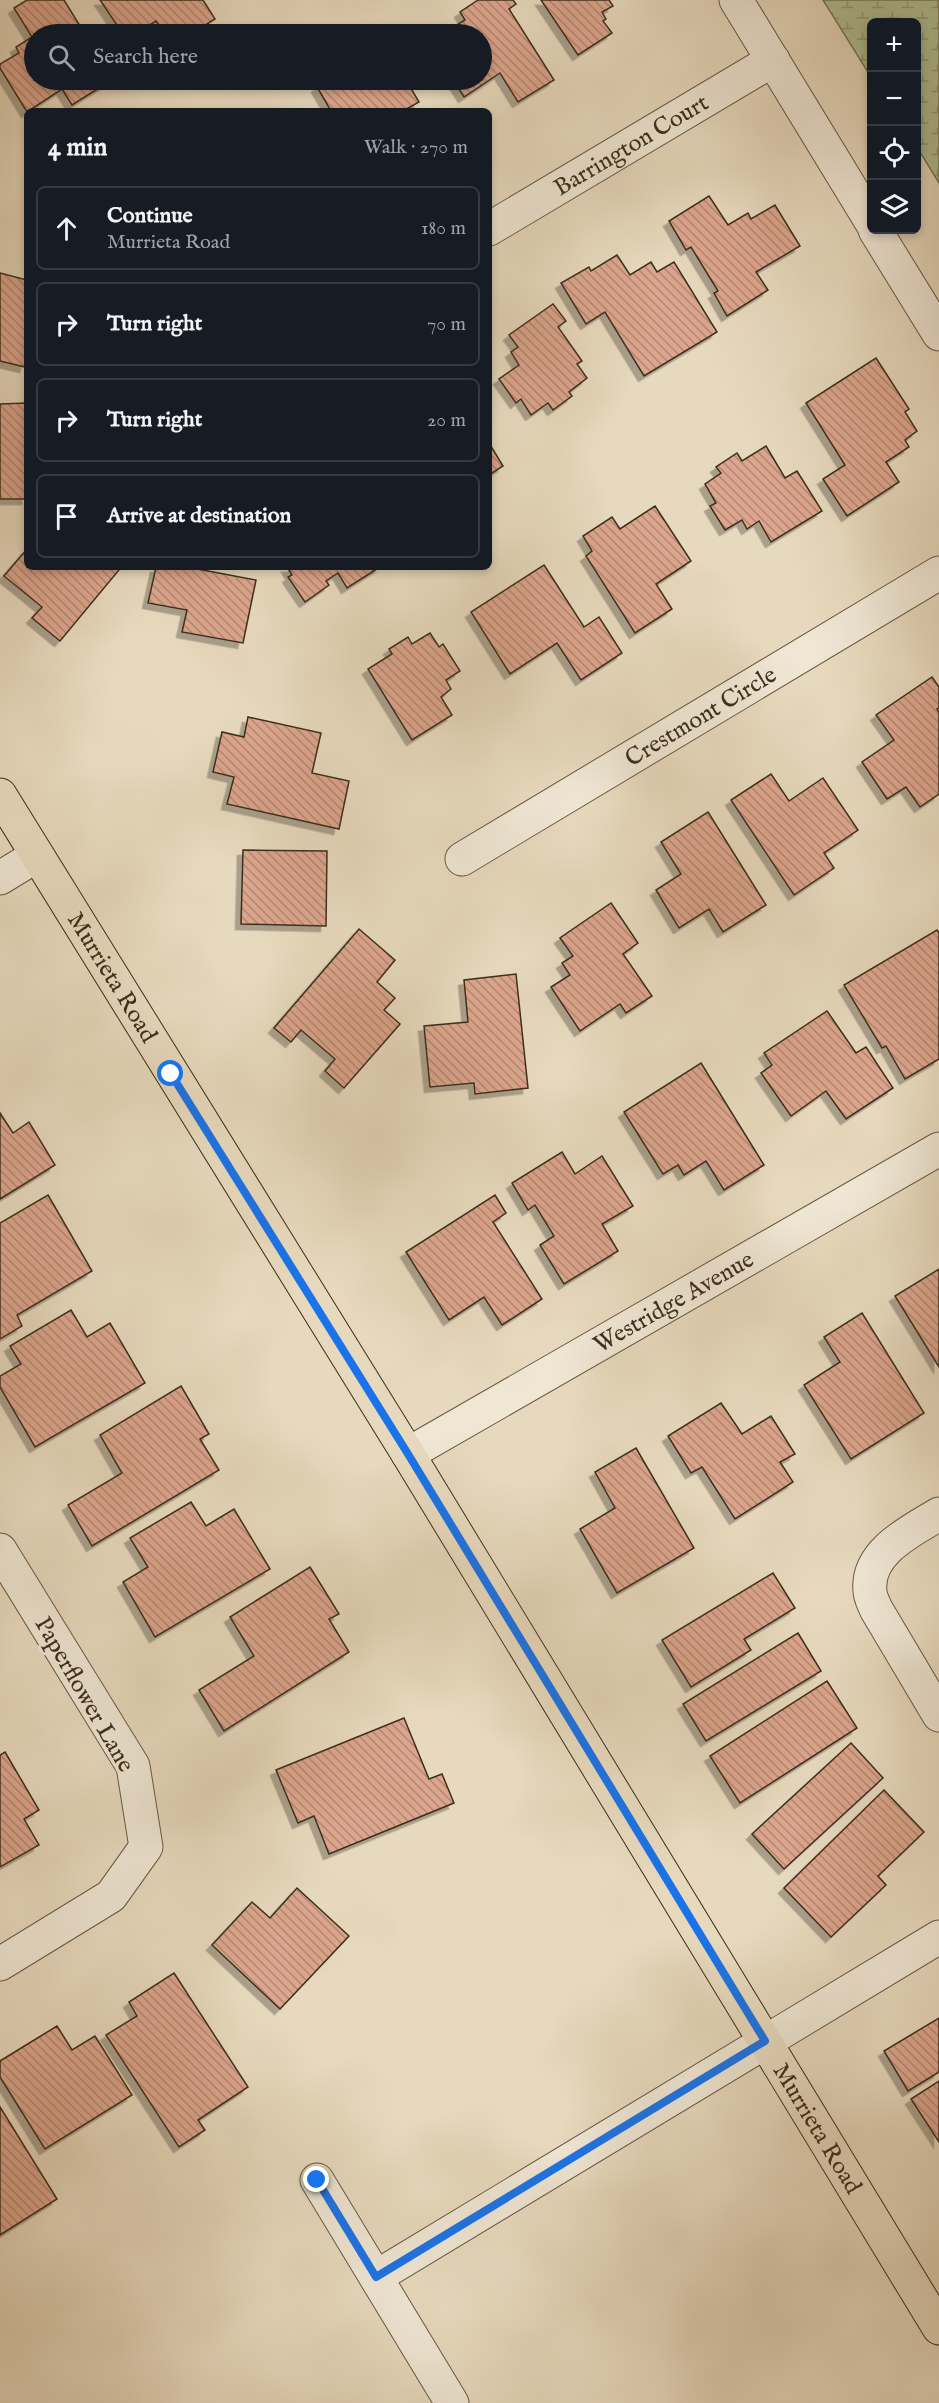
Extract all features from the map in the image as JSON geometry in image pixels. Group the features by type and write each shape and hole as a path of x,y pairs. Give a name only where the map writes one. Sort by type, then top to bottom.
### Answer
{"main road":[{"name":"Murrieta Road","path":"0,795 408,1454 939,2328"}],"street":[{"path":"736,0 867,215"},
{"name":"Barrington Court","path":"492,227 773,60"},
{"path":"878,234 939,334"},
{"name":"Crestmont Circle","path":"462,859 939,573"},
{"path":"0,878 36,856"},
{"name":"Westridge Avenue","path":"408,1454 939,1149"},
{"path":"939,1514 893,1544 872,1567 869,1592 876,1609 939,1715"},
{"name":"Paperflower Lane","path":"0,1550 133,1766 146,1847 111,1896 0,1964"},
{"path":"376,2277 939,1937"},
{"path":"317,2180 452,2403"}],"green space":[{"path":"823,0 939,0 939,183 921,154 921,18 867,18 867,71"}],"building":[{"path":"27,0 64,0 79,24 24,24 14,8"},
{"path":"100,0 203,0 215,19 207,24 158,24 156,21 151,24 116,24"},
{"path":"478,0 513,0 516,4 509,9 554,80 518,102 500,73 492,78 492,24 458,24 465,20 460,12"},
{"path":"541,0 609,0 613,6 602,12 606,19 603,21 612,33 578,55"},
{"path":"24,42 24,90 60,90 33,108 25,108 0,68 0,64 19,53 16,47"},
{"path":"63,90 96,90 72,105"},
{"path":"319,90 412,90 419,102 408,108 329,108"},
{"path":"459,90 474,90 464,97"},
{"path":"709,196 728,225 748,213 751,219 775,205 800,246 756,272 768,290 727,316 714,293 718,291 691,247 686,250 669,221"},
{"path":"617,255 630,275 651,262 657,272 674,262 717,332 644,376 605,312 586,324 561,283 589,267 591,271"},
{"path":"0,273 24,279 24,367 0,361"},
{"path":"553,304 566,321 558,327 582,361 577,364 587,378 569,392 572,396 553,410 548,403 531,415 521,399 516,403 499,379 519,365 511,352 518,347 509,335"},
{"path":"876,358 909,409 905,412 917,431 905,440 909,447 886,462 899,482 847,516 823,479 845,465 806,403"},
{"path":"24,403 24,499 0,499 0,404"},
{"path":"766,446 785,478 797,471 822,511 771,542 759,521 747,529 742,520 725,530 710,506 716,503 705,484 721,473 716,467 737,453 742,461"},
{"path":"492,448 503,466 492,473"},
{"path":"655,506 691,561 656,584 672,609 635,633 586,556 592,551 583,536 612,517 620,529"},
{"path":"24,553 24,570 119,570 60,641 32,618 42,607 4,576"},
{"path":"544,565 584,627 599,617 622,653 581,680 557,643 510,674 471,612"},
{"path":"155,570 203,570 256,580 243,643 182,632 187,610 148,603"},
{"path":"289,570 375,570 347,588 338,573 326,581 329,585 305,602 288,577 292,575"},
{"path":"430,633 439,647 443,644 460,671 446,680 451,689 441,697 452,715 412,740 368,669 392,654 389,649 408,637 412,644"},
{"path":"932,677 939,687 939,708 937,709 939,712 939,794 920,807 906,787 887,799 862,762 894,740 876,715"},
{"path":"248,717 321,733 312,773 349,781 339,829 227,804 234,777 213,772 222,732 244,737"},
{"path":"771,774 789,801 823,778 858,830 824,853 834,868 794,895 731,800"},
{"path":"708,812 766,905 723,932 709,909 679,928 656,890 681,874 661,842"},
{"path":"243,850 327,851 326,926 241,924"},
{"path":"611,903 638,943 623,954 652,996 626,1013 620,1004 580,1031 551,987 570,975 562,963 573,956 560,938"},
{"path":"359,929 395,960 377,982 395,998 384,1010 400,1024 344,1088 325,1071 335,1059 301,1030 291,1042 274,1028"},
{"path":"937,930 939,933 939,1059 905,1079 886,1046 882,1048 844,985"},
{"path":"516,974 528,1088 475,1094 474,1083 430,1087 424,1026 468,1022 464,980"},
{"path":"827,1011 856,1053 866,1047 893,1088 846,1119 826,1091 791,1116 761,1073 772,1065 764,1053"},
{"path":"701,1063 764,1165 724,1190 706,1161 684,1175 678,1165 663,1174 624,1112"},
{"path":"0,1113 13,1133 29,1122 55,1165 0,1199"},
{"path":"562,1152 575,1174 602,1156 633,1206 602,1224 618,1251 564,1284 540,1245 554,1236 535,1205 528,1210 512,1183"},
{"path":"48,1195 92,1271 17,1315 22,1326 0,1339 0,1223"},
{"path":"495,1195 506,1213 493,1222 542,1299 502,1325 484,1297 449,1320 406,1252"},
{"path":"939,1269 939,1367 895,1296"},
{"path":"71,1310 87,1337 110,1323 145,1383 35,1447 0,1387 0,1376 21,1364 10,1346"},
{"path":"862,1313 924,1413 851,1459 804,1385 840,1362 824,1337"},
{"path":"181,1386 209,1434 200,1439 219,1470 92,1546 68,1505 122,1473 100,1435"},
{"path":"721,1403 742,1434 771,1416 795,1454 780,1462 793,1482 735,1519 702,1467 691,1473 668,1436"},
{"path":"636,1448 694,1548 617,1593 580,1529 615,1508 595,1472"},
{"path":"191,1502 206,1526 234,1509 270,1569 155,1637 123,1582 148,1567 130,1538"},
{"path":"310,1567 339,1614 329,1619 349,1652 224,1731 199,1690 254,1656 230,1617"},
{"path":"773,1573 795,1608 744,1639 751,1650 691,1687 662,1640"},
{"path":"798,1633 821,1671 706,1741 683,1704"},
{"path":"827,1681 857,1728 740,1803 710,1756"},
{"path":"404,1718 429,1779 442,1774 454,1803 329,1854 314,1816 298,1823 276,1770"},
{"path":"851,1743 883,1778 784,1869 752,1834"},
{"path":"5,1752 39,1810 24,1819 39,1845 0,1867 0,1755"},
{"path":"884,1790 924,1832 878,1876 886,1885 831,1937 784,1888"},
{"path":"297,1888 349,1936 280,2009 212,1945 252,1902 270,1918"},
{"path":"174,1973 248,2087 198,2120 205,2130 179,2147 106,2035 137,2016 129,2002"},
{"path":"939,2018 939,2072 908,2091 884,2051"},
{"path":"57,2026 72,2050 95,2036 132,2095 45,2149 0,2077 0,2061"},
{"path":"939,2081 939,2142 911,2099"},
{"path":"0,2107 57,2199 0,2235"}],"route":[{"path":"171,1074 408,1454 765,2041 376,2277 317,2180"}]}
